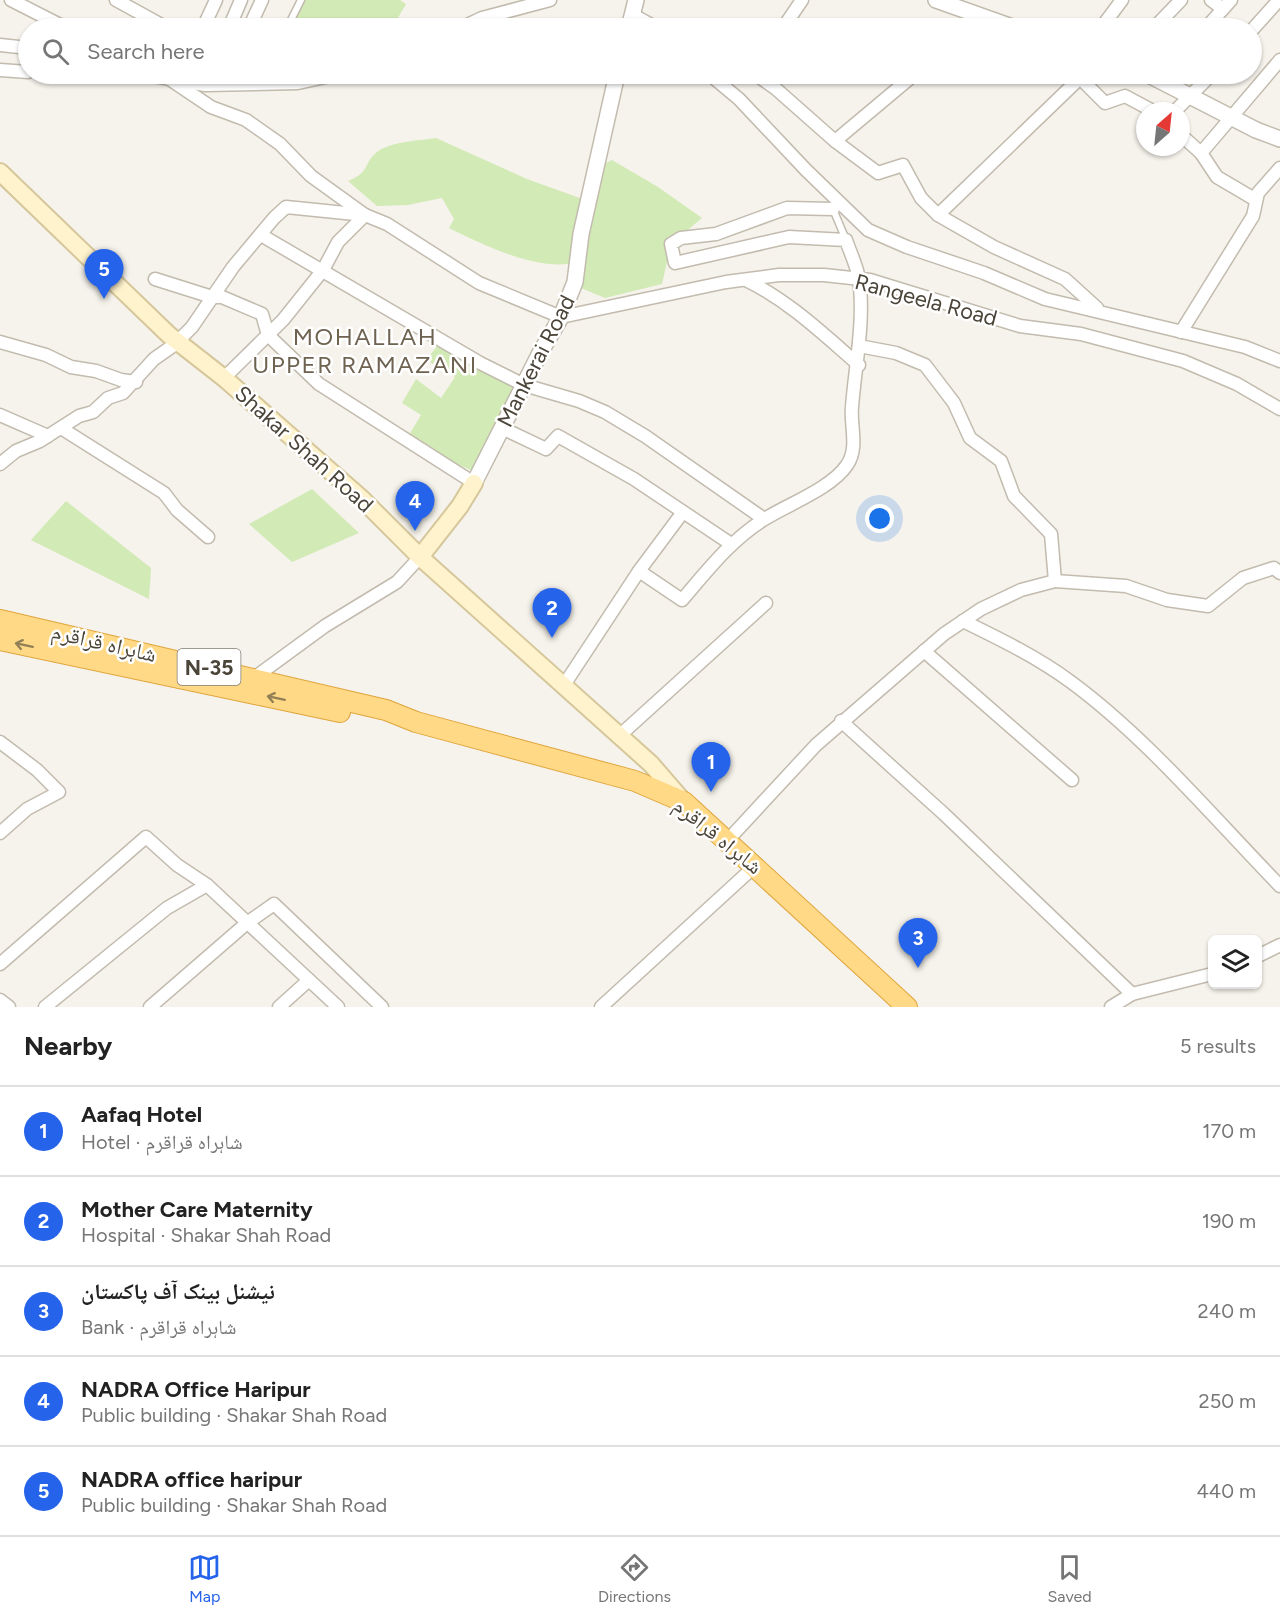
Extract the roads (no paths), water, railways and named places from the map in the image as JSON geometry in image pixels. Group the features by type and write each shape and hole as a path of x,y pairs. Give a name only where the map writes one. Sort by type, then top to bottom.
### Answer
{"highway":[{"name":"شاہراہ قراقرم","path":"0,620 386,710 416,722 635,781 684,802 728,840 907,1007"},
{"name":"شاہراہ قراقرم","path":"0,640 385,722 416,722"}],"main road":[{"name":"Shakar Shah Road","path":"0,172 177,342 224,378 361,498 420,557 564,685 618,737 651,764 684,802"},
{"name":"Mankerai Road","path":"420,557 460,506 474,483"}],"street":[{"path":"11,0 46,18"},
{"path":"116,0 149,18"},
{"path":"208,18 216,0"},
{"path":"233,18 241,0"},
{"path":"254,18 262,0"},
{"path":"482,18 550,0"},
{"path":"790,18 802,0"},
{"path":"936,0 984,18"},
{"path":"1108,18 1122,0"},
{"path":"1164,18 1181,0"},
{"path":"1211,0 1227,5 1215,18"},
{"path":"1262,18 1279,0"},
{"path":"0,45 18,47"},
{"path":"1262,81 1280,60"},
{"path":"0,70 18,71"},
{"path":"177,84 211,107 246,120 280,144 311,176 365,215 387,224 433,256 479,283 561,318"},
{"path":"220,85 228,84"},
{"name":"Mankerai Road","path":"474,483 561,318 575,282 581,234 614,84"},
{"path":"721,84 739,99 806,170 868,230 907,247 984,273 1045,299 1245,347 1280,361"},
{"path":"769,84 835,141 878,173 903,165 921,198 938,215 994,247 1065,279 1098,310"},
{"path":"835,141 903,84"},
{"path":"938,215 1074,84"},
{"path":"1086,84 1105,103 1125,96 1136,102"},
{"path":"1171,84 1232,117 1280,139"},
{"path":"1185,102 1202,84"},
{"path":"1201,153 1260,84"},
{"path":"1190,143 1201,153 1217,177 1256,200"},
{"path":"1181,332 1253,216 1258,193 1280,168"},
{"path":"0,464 16,452 48,436 79,416 93,412 108,398 123,393 154,359 177,342 192,327 212,297 274,218 286,207 365,215"},
{"path":"639,571 682,600 731,544 764,519 800,500 847,465 854,439 852,408 859,365 859,279 846,240 789,237 675,262 671,244 681,238 716,234 787,208 833,209"},
{"path":"224,378 268,335 323,270 338,242 365,215"},
{"path":"261,235 480,363 524,385 579,401 605,412 645,436 764,519"},
{"name":"Rangeela Road","path":"561,318 779,275 859,279 1020,326 1081,334 1183,361 1237,384 1280,409"},
{"path":"154,279 212,297 222,297 261,314 268,335 320,384 474,483"},
{"path":"746,280 768,291 800,313 859,365"},
{"path":"0,342 46,355 71,367 96,371 120,380 136,381"},
{"path":"859,346 897,353 925,365 954,404 970,438 1001,461 1014,496 1051,534 1055,581"},
{"path":"0,415 48,436"},
{"path":"61,428 164,493 177,510 208,537"},
{"path":"502,428 546,449 558,436 731,544"},
{"path":"564,685 639,571 683,512"},
{"path":"254,678 325,626 397,582 420,557"},
{"path":"728,840 816,745 924,651 963,621 1021,590 1055,581 1126,586 1167,600 1208,606 1243,579 1274,568 1280,573"},
{"path":"618,737 766,603"},
{"path":"963,621 1015,646 1070,681 1122,723 1280,886"},
{"path":"924,651 1072,780"},
{"path":"842,721 944,814 1132,994"},
{"path":"0,742 37,770 59,792 27,809 0,833"},
{"path":"0,964 146,837 177,865 207,885 338,1007"},
{"path":"601,1007 756,866"},
{"path":"45,1007 167,908 207,885"},
{"path":"150,1007 247,923 274,904 382,1007"},
{"path":"1262,954 1280,945"},
{"path":"1111,1007 1132,994 1208,975"},
{"path":"279,1007 309,980"},
{"path":"0,1000 9,1007"}],"lane":[{"path":"292,18 301,0"},
{"path":"833,209 846,240"}],"place":[{"name":"NADRA office haripur","path":"104,299"},
{"name":"NADRA Office Haripur","path":"415,531"},
{"name":"Mother Care Maternity","path":"552,638"},
{"name":"Aafaq Hotel","path":"711,792"},
{"name":"نیشنل بینک آف پاکستان","path":"918,968"}],"district":[{"name":"MOHALLAH UPPER RAMAZANI","path":"365,350"}]}
